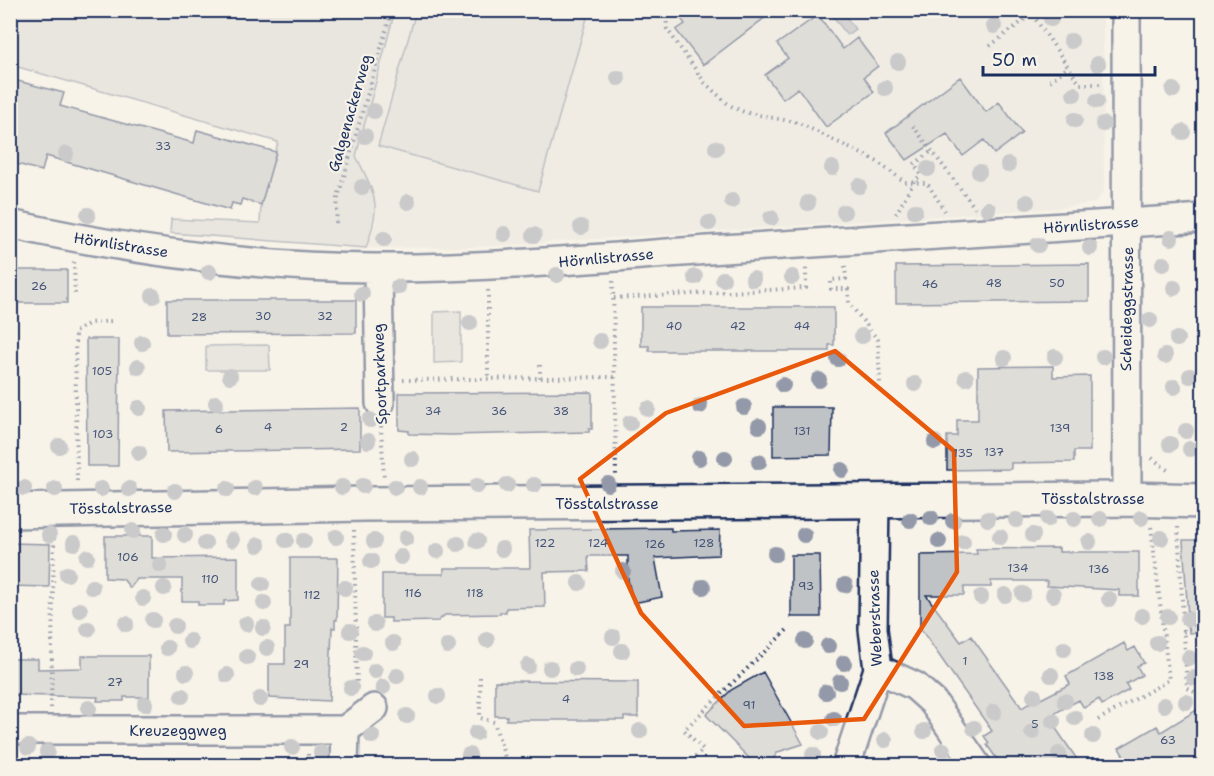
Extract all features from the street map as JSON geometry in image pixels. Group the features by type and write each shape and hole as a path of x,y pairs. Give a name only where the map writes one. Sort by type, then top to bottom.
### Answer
{"main road":[{"name":"Tösstalstrasse","path":"10,511 366,504 1127,499 1203,501"}],"street":[{"name":"Scheideggstrasse","path":"1126,10 1129,224 1127,499"},
{"name":"Hörnlistrasse","path":"10,224 72,238 216,259 378,268 487,266 845,240 1203,218"},
{"name":"Sportparkweg","path":"378,268 379,392"},
{"name":"Weberstrasse","path":"846,765 859,735 878,669 873,629 875,501"},
{"path":"878,669 915,686 933,702 978,765"},
{"path":"344,765 359,720"},
{"name":"Kreuzeggweg","path":"10,730 359,720"}],"path":[{"name":"Galgenackerweg","path":"336,223 338,197 392,10"},
{"path":"666,10 667,29 705,83 729,105 744,112 799,123 876,161 905,182 927,183 948,214"},
{"path":"990,46 1034,12 1080,84 1126,85"},
{"path":"1050,81 1068,67"},
{"path":"913,126 975,208 977,232"},
{"path":"882,238 914,181 921,174 914,164 932,151"},
{"path":"72,238 75,297"},
{"path":"845,240 846,279 831,280 831,289 848,289 849,303 878,340 880,383"},
{"path":"614,298 806,288 807,243"},
{"path":"613,256 616,479"},
{"path":"487,266 488,379"},
{"path":"77,481 75,332 90,323 112,321"},
{"path":"540,365 540,378"},
{"path":"379,392 488,379 615,377"},
{"name":"Sportparkweg","path":"379,392 384,480"},
{"path":"1178,523 1177,542 1187,687 1203,697"},
{"path":"1098,720 1168,680 1151,524"},
{"path":"354,526 359,720"},
{"path":"51,730 54,529"},
{"path":"1183,632 1203,620"},
{"path":"687,765 703,749 684,730 788,629"},
{"path":"480,677 480,718 494,722 506,761"},
{"path":"482,765 490,760 525,762 530,765"}],"highlighted area":[{"path":"835,351 954,451 957,572 864,719 744,726 641,613 580,479 666,413"}],"shaded area":[{"path":"10,11 395,11 356,156 372,191 374,201 374,221 366,248 170,233 171,219 260,223 261,205 278,142 11,65"},
{"path":"392,11 1103,11 1104,191 1095,203 1058,208 480,247 366,248 376,222 353,149"},
{"path":"416,11 589,11 538,191 378,146"},
{"path":"829,11 842,11 855,29 847,35"},
{"path":"461,311 461,362 434,363 434,312"},
{"path":"269,345 270,370 206,370 206,346"}],"building":[{"path":"675,10 775,10 703,65 676,30 685,24"},
{"path":"818,15 843,49 857,38 878,66 864,77 874,92 826,127 798,88 783,99 765,75 788,58 777,44"},
{"path":"960,77 986,112 999,102 1022,133 994,154 984,140 963,156 947,134 907,160 886,133"},
{"path":"10,79 64,93 60,106 194,143 197,130 276,152 261,205 242,199 240,205 232,203 230,210 46,156 42,171 10,162"},
{"path":"1089,264 1089,301 896,303 896,266"},
{"path":"10,270 67,270 67,303 10,303"},
{"path":"167,300 356,300 356,333 167,334"},
{"path":"641,307 834,307 834,345 829,345 829,351 649,351 649,346 641,346"},
{"path":"86,339 119,339 118,466 87,466"},
{"path":"1053,366 1053,377 1090,376 1090,451 1074,451 1074,462 1011,463 1011,469 947,470 947,436 957,436 957,420 978,420 978,367"},
{"path":"592,392 592,429 589,429 589,432 451,435 409,434 409,431 399,430 399,393"},
{"path":"773,407 832,407 831,455 773,456"},
{"path":"360,408 360,449 167,452 166,411"},
{"path":"671,528 671,531 720,530 719,555 655,558 662,597 633,603 628,580 628,556 588,556 589,571 544,572 545,607 506,608 506,612 500,612 500,614 445,615 438,621 391,622 391,618 382,618 382,574 444,574 444,568 530,568 529,530"},
{"path":"105,536 152,536 152,558 238,557 238,600 224,601 224,605 198,605 198,601 182,601 182,579 137,579 130,588 123,579 105,578"},
{"path":"1183,540 1203,540 1203,632 1189,633"},
{"path":"10,543 50,544 49,587 10,586"},
{"path":"1059,548 1059,552 1139,552 1139,596 1119,596 1119,590 1047,586 1047,581 991,581 991,587 964,587 964,595 926,595 961,642 971,636 1022,708 1035,699 1037,701 1070,684 1066,676 1124,643 1128,651 1135,647 1144,663 1137,666 1142,675 1126,684 1129,690 1102,705 1099,699 1084,708 1079,700 1048,717 1081,765 1001,765 987,745 989,743 984,736 992,731 920,628 920,555 977,554 976,549"},
{"path":"791,555 820,555 821,617 791,617"},
{"path":"290,558 338,558 337,620 335,620 335,628 332,628 329,701 269,698 269,664 285,664 285,628 290,628"},
{"path":"82,656 149,656 149,697 124,697 124,701 97,701 98,697 10,695 10,659 38,659 38,669 82,668"},
{"path":"763,672 803,744 778,752 769,765 756,765 706,715 731,690"},
{"path":"495,681 638,682 638,717 624,717 624,720 506,720 507,716 495,716"},
{"path":"1203,706 1203,760 1194,765 1129,765 1119,748 1157,726 1161,732"}]}
